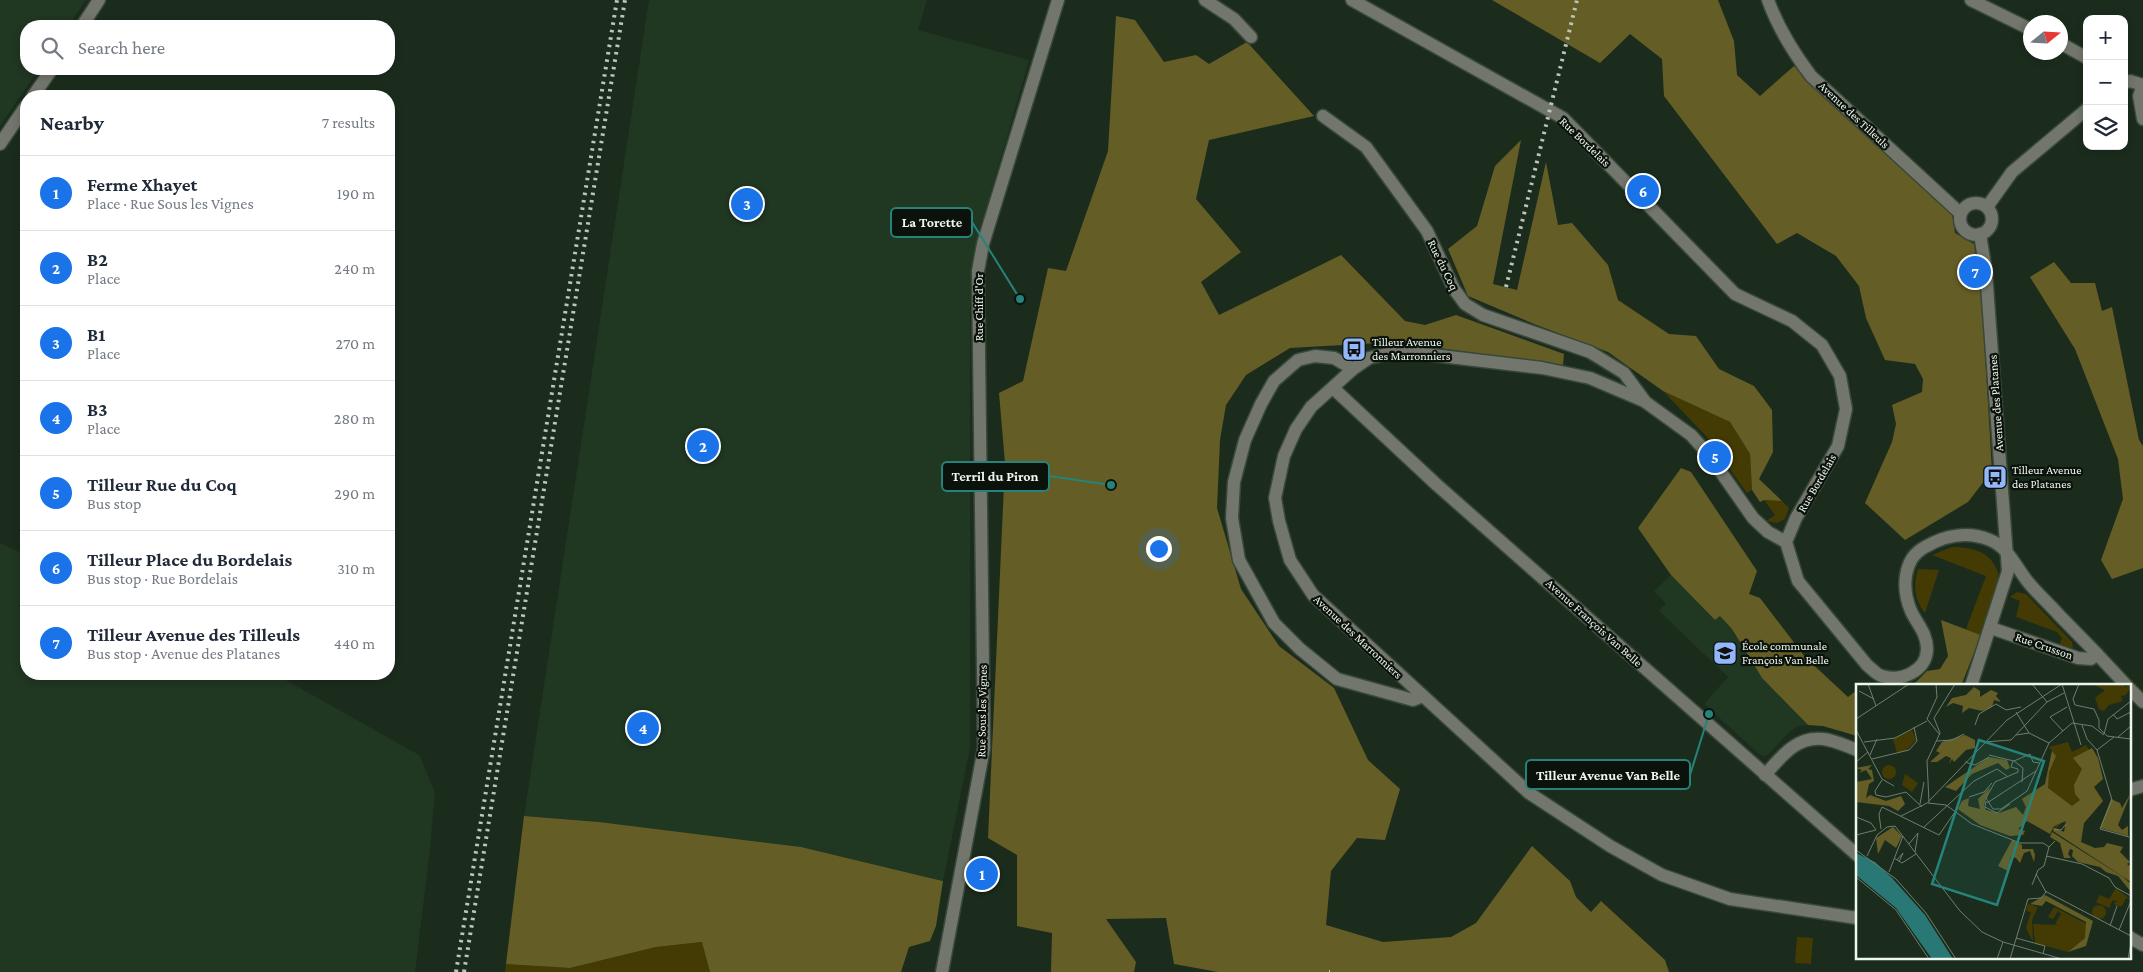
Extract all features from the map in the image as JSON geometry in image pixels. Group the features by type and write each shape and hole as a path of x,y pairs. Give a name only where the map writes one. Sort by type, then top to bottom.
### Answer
{"street":[{"path":"86,20 99,0"},
{"name":"Rue Chiff d'Or","path":"980,506 978,271 983,244 1058,0"},
{"path":"1205,0 1234,19 1251,37"},
{"name":"Rue Bordelais","path":"1352,0 1564,118 1735,294 1792,321 1822,345 1840,376 1846,409 1838,446 1796,518 1786,542"},
{"name":"Avenue des Tilleuls","path":"1768,0 1792,50 1812,76 1960,213"},
{"path":"1971,0 2023,26"},
{"path":"2068,47 2083,56"},
{"path":"37,90 48,75"},
{"path":"2128,82 2143,85 2138,96 2143,119"},
{"path":"1987,207 2012,172 2083,112"},
{"path":"0,144 20,115"},
{"name":"Rue du Coq","path":"1323,116 1366,147 1427,231 1454,289 1465,304 1483,315 1590,352 1624,374 1644,401"},
{"path":"1977,202 1987,207 1992,216 1992,221 1987,231 1971,235 1963,229 1959,219 1960,213 1967,205 1977,202"},
{"name":"Avenue des Platanes","path":"1972,684 2008,571 1986,272 1980,234"},
{"name":"Avenue des Marronniers","path":"1786,542 1768,532 1753,518 1709,455 1690,435 1644,401 1590,378 1542,368 1399,351 1369,358 1352,369 1311,407 1296,429 1284,456 1275,498 1284,543 1290,560 1313,595 1529,793 1610,846 1662,875 1730,899 1856,918"},
{"path":"1352,369 1334,358 1315,356 1298,360 1274,381 1261,404 1245,440 1234,482 1232,518 1239,560 1274,623 1300,649 1337,679 1413,700 1423,696"},
{"name":"Avenue François Van Belle","path":"1333,388 1437,485 1856,854"},
{"name":"Rue Sous les Vignes","path":"942,972 984,748 980,506"},
{"path":"1786,542 1798,581 1867,665 1881,676 1897,678 1911,674 1920,666 1928,650 1925,635 1911,611 1904,590 1908,564 1923,548 1948,536 1968,535 1991,540 2008,553 2028,582 2125,684"},
{"name":"Rue Crusson","path":"1991,628 2078,658 2091,659 2097,654"},
{"path":"2130,689 2143,702"},
{"path":"1765,774 1787,750 1804,741 1823,739 1856,750"},
{"path":"2130,790 2143,786"},
{"path":"2130,938 2143,945"}],"shaded area":[{"path":"0,0 86,0 72,20 20,20 20,75 35,75 25,90 20,90 20,97 0,126"},
{"path":"649,0 927,0 918,30 1029,60 975,248 970,313 970,748 943,881 801,847 599,822 524,816"},
{"path":"1492,0 1718,0 1734,41 1737,75 1760,96 1794,66 1952,213 1955,233 1974,244 1982,303 1992,471 1968,502 1905,540 1865,503 1892,442 1896,424 1892,405 1922,392 1923,379 1915,364 1885,360 1866,318 1859,286 1836,256 1797,233 1777,244 1664,96 1662,59 1630,34 1600,63"},
{"path":"1116,16 1135,20 1164,62 1196,55 1209,64 1247,42 1314,116 1209,140 1196,199 1241,252 1201,282 1219,315 1341,255 1405,321 1425,325 1456,315 1564,354 1563,365 1396,342 1290,348 1246,375 1226,405 1220,440 1217,508 1241,589 1279,646 1334,688 1368,760 1400,789 1385,840 1357,838 1331,871 1326,925 1383,942 1451,937 1476,923 1532,846 1570,881 1576,897 1591,912 1601,901 1665,960 1669,972 1218,972 1174,964 1166,918 1106,919 1136,962 1134,972 1051,972 1052,933 1017,926 1017,855 988,838 1005,463 999,393 1023,381 1048,268 1066,271 1108,151"},
{"path":"1521,140 1493,284 1517,290 1546,162 1558,225 1572,223 1608,265 1618,300 1669,334 1696,336 1719,369 1754,386 1772,410 1773,452 1759,479 1782,501 1764,500 1760,502 1752,490 1750,454 1730,422 1663,391 1608,352 1468,296 1448,249 1477,226 1495,166"},
{"path":"2054,262 2071,283 2095,283 2102,311 2112,307 2139,440 2143,446 2143,568 2112,579 2101,560 2123,499 2118,459 2075,349 2030,277"},
{"path":"1663,391 1730,422 1750,454 1752,490 1747,493 1706,436"},
{"path":"1681,468 1691,472 1757,571 1749,594 1760,598 1805,657 1848,697 1856,691 1856,736 1823,726 1808,725 1762,678 1732,629 1720,616 1715,620 1671,575 1638,528"},
{"path":"1764,500 1782,501 1789,508 1785,519 1777,523 1766,521 1775,515"},
{"path":"0,543 20,552 20,680 286,680 419,755 435,792 415,972 0,972"},
{"path":"1952,547 1961,547 1985,554 1998,573 2000,583 1981,635 1966,629 1986,576 1932,555"},
{"path":"1918,569 1939,570 1925,613 1921,608 1916,592 1915,581"},
{"name":"École communale François Van Belle","path":"1671,575 1715,620 1720,615 1732,629 1762,678 1808,725 1799,726 1790,731 1769,754 1764,756 1759,754 1704,704 1728,677 1659,611 1666,603 1654,591"},
{"path":"2017,592 2026,594 2072,642 2073,648 2059,646 2062,638 2057,632 2016,617 2020,601 2010,597"},
{"path":"1941,620 1981,635 1962,684 1914,684 1927,671 1940,669 1948,656"},
{"path":"524,816 599,822 801,847 943,881 936,926 930,941 909,947 901,972 710,972 702,942 656,947 570,968 506,964"},
{"path":"1797,937 1813,938 1811,964 1795,963"},
{"path":"703,942 710,972 505,972 506,964 570,968 656,947"}],"railway":[{"path":"456,972 617,0"},
{"path":"464,972 625,0"},
{"path":"1506,287 1577,0"}],"place":[{"name":"Tilleur Place du Bordelais","path":"1643,191"},
{"name":"B1","path":"747,204"},
{"name":"Tilleur Avenue des Tilleuls","path":"1975,272"},
{"name":"La Torette","path":"1020,299"},
{"name":"Tilleur Avenue des Marronniers","path":"1354,349"},
{"name":"B2","path":"703,446"},
{"name":"Tilleur Rue du Coq","path":"1715,457"},
{"name":"Tilleur Avenue des Platanes","path":"1995,477"},
{"name":"Terril du Piron","path":"1111,485"},
{"name":"École communale François Van Belle","path":"1725,653"},
{"name":"Tilleur Avenue Van Belle","path":"1709,714"},
{"name":"B3","path":"643,728"},
{"name":"Ferme Xhayet","path":"982,874"}]}
